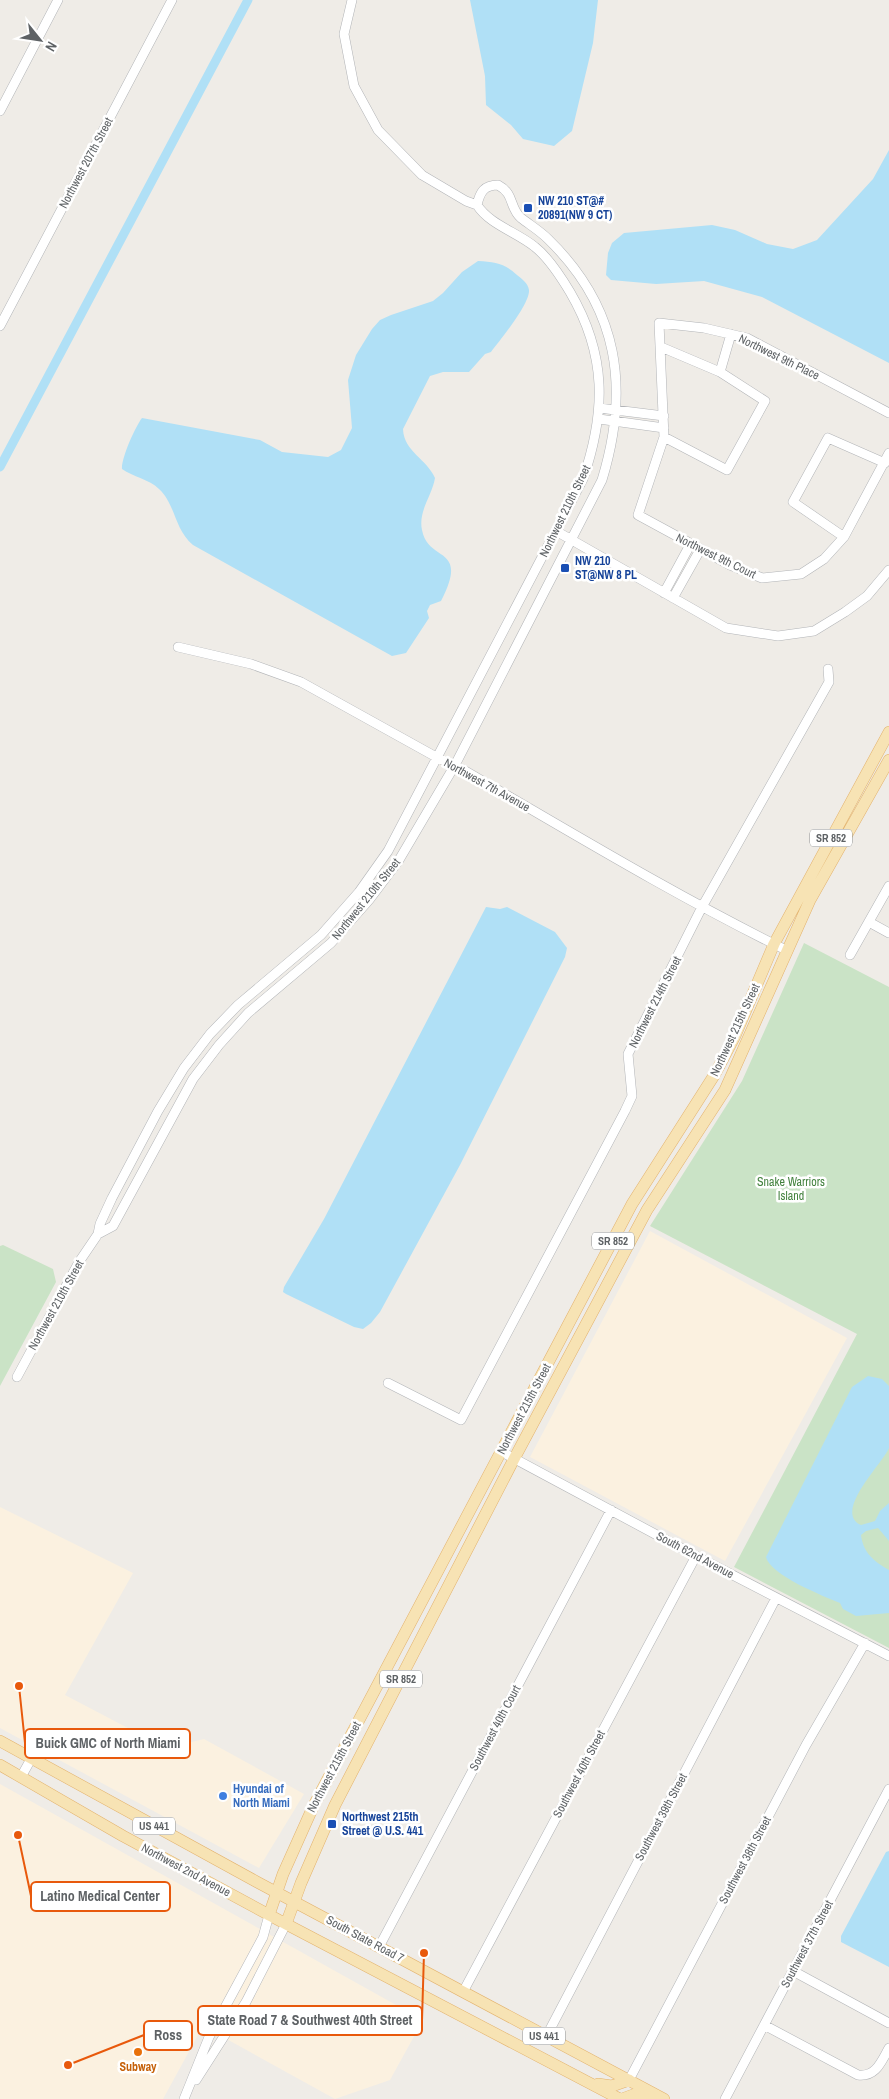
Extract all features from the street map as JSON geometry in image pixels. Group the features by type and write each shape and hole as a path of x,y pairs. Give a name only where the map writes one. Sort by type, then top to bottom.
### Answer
{"main road":[{"name":"Northwest 215th Street","path":"269,1915 306,1822 367,1705 632,1204 715,1074 735,1036 774,944 889,732"},
{"name":"Northwest 215th Street","path":"286,1924 335,1806 514,1459 647,1210 725,1090 810,900 889,760"},
{"path":"367,1705 383,1714"},
{"name":"Northwest 2nd Avenue","path":"0,1741 277,1892"},
{"name":"Northwest 2nd Avenue","path":"0,1765 123,1836 269,1915"},
{"name":"South State Road 7","path":"277,1892 663,2098"},
{"name":"South State Road 7","path":"269,1915 621,2099"},
{"path":"589,2083 612,2086 628,2080"},
{"path":"621,2099 638,2093 663,2098"}],"street":[{"path":"0,111 58,0"},
{"name":"Northwest 207th Street","path":"0,326 172,0"},
{"path":"352,0 344,34 354,86 378,130 422,175 466,201 477,205"},
{"name":"Northwest 210th Street","path":"17,1378 79,1262 98,1234 100,1224 112,1198 158,1111 184,1068 210,1034 238,1005 321,935 359,892 388,851 583,479 595,444 599,419 599,370 594,347 582,312 574,298 537,248 493,221 477,205 480,194 485,188 498,185 510,195 518,216 547,237 568,260 602,316 610,340 617,372 616,421 612,447 602,480 455,765 399,860 369,900 331,943 248,1013 219,1045 193,1080 113,1226 98,1234"},
{"name":"Northwest 9th Place","path":"661,347 659,323 704,328 747,338 889,413"},
{"path":"720,372 732,334"},
{"path":"599,419 664,432 727,470 765,401 720,372 661,347 664,432"},
{"path":"599,408 664,416"},
{"name":"Northwest 9th Court","path":"664,432 638,515 690,545 762,578 801,574 824,559 844,536 885,464 889,453"},
{"path":"844,536 793,502 828,438 885,464"},
{"path":"556,531 726,628 778,636 814,631 867,596 889,570"},
{"path":"664,593 690,545"},
{"path":"673,598 700,550"},
{"name":"Northwest 7th Avenue","path":"178,647 252,664 301,682 438,758 455,765 702,906 786,950"},
{"name":"Northwest 214th Street","path":"388,1383 460,1420 632,1096 628,1054 702,906 829,682 828,669"},
{"path":"850,955 889,886"},
{"path":"869,922 889,933"},
{"name":"South 62nd Avenue","path":"502,1452 696,1556 889,1656"},
{"name":"Southwest 40th Court","path":"379,1947 611,1510"},
{"name":"Southwest 40th Street","path":"463,1992 696,1556"},
{"name":"Southwest 39th Street","path":"546,2037 776,1598"},
{"name":"Southwest 38th Street","path":"628,2080 806,1745 865,1643"},
{"path":"21,1777 31,1759"},
{"name":"Southwest 37th Street","path":"725,2099 889,1789"},
{"name":"Northwest 215th Street","path":"184,2099 208,2037 263,1938 269,1915"},
{"name":"Northwest 215th Street","path":"184,2099 246,2002 286,1924"},
{"path":"793,1971 889,2023"},
{"path":"764,2025 858,2075 867,2076 876,2071 889,2048"}],"shaded area":[{"path":"650,1231 847,1338 725,1561 530,1457"},
{"path":"0,1507 133,1573 65,1695 166,1748 204,1739 304,1794 259,1868 0,1728"},
{"path":"0,1784 423,2020 390,2080 335,2099 203,2026 163,2099 0,2099"}],"green space":[{"name":"Snake Warriors Island","path":"804,943 889,987 889,1648 734,1567 857,1334 650,1226 742,1081"},
{"path":"3,1245 53,1269 56,1282 0,1386 0,1246"}],"water":[{"path":"470,0 598,0 593,43 572,131 554,146 523,139 511,125 486,105 485,76"},
{"path":"889,150 889,363 762,297 704,281 656,284 611,280 606,275 608,253 612,243 624,233 712,225 735,230 767,244 793,249 817,240 873,179"},
{"path":"478,261 499,264 508,268 527,285 529,290 528,296 514,322 491,352 485,354 469,372 443,372 430,376 403,429 407,444 435,478 422,516 422,530 426,540 445,557 451,571 449,583 441,601 430,605 427,611 429,618 406,653 392,656 193,545 182,532 165,495 151,483 122,469 129,443 142,418 260,440 282,452 328,457 341,450 352,428 348,380 356,355 372,329 380,320 433,301 462,272"},
{"path":"486,907 500,909 507,907 555,932 567,948 565,957 460,1165 380,1312 363,1329 354,1327 286,1294 283,1292 284,1287 324,1219"},
{"path":"868,1376 882,1379 889,1386 889,1448 862,1487 852,1509 854,1519 861,1525 875,1521 880,1511 889,1503 889,1541 878,1528 866,1531 861,1535 864,1547 870,1556 889,1570 889,1613 856,1616 843,1609 840,1603 787,1578 770,1564 766,1557 852,1387"},
{"path":"889,1851 889,1967 841,1942 841,1936 886,1852"}],"waterway":[{"path":"0,467 248,0"}],"place":[{"name":"NW 210 ST@# 20891(NW 9 CT)","path":"528,208"},
{"name":"NW 210 ST@NW 8 PL","path":"565,568"},
{"name":"Buick GMC of North Miami","path":"19,1686"},
{"name":"Hyundai of North Miami","path":"223,1796"},
{"name":"Northwest 215th Street @ U.S. 441","path":"332,1824"},
{"name":"Latino Medical Center","path":"18,1835"},
{"name":"State Road 7 & Southwest 40th Street","path":"424,1953"},
{"name":"Subway","path":"138,2052"},
{"name":"Ross","path":"68,2065"}]}
